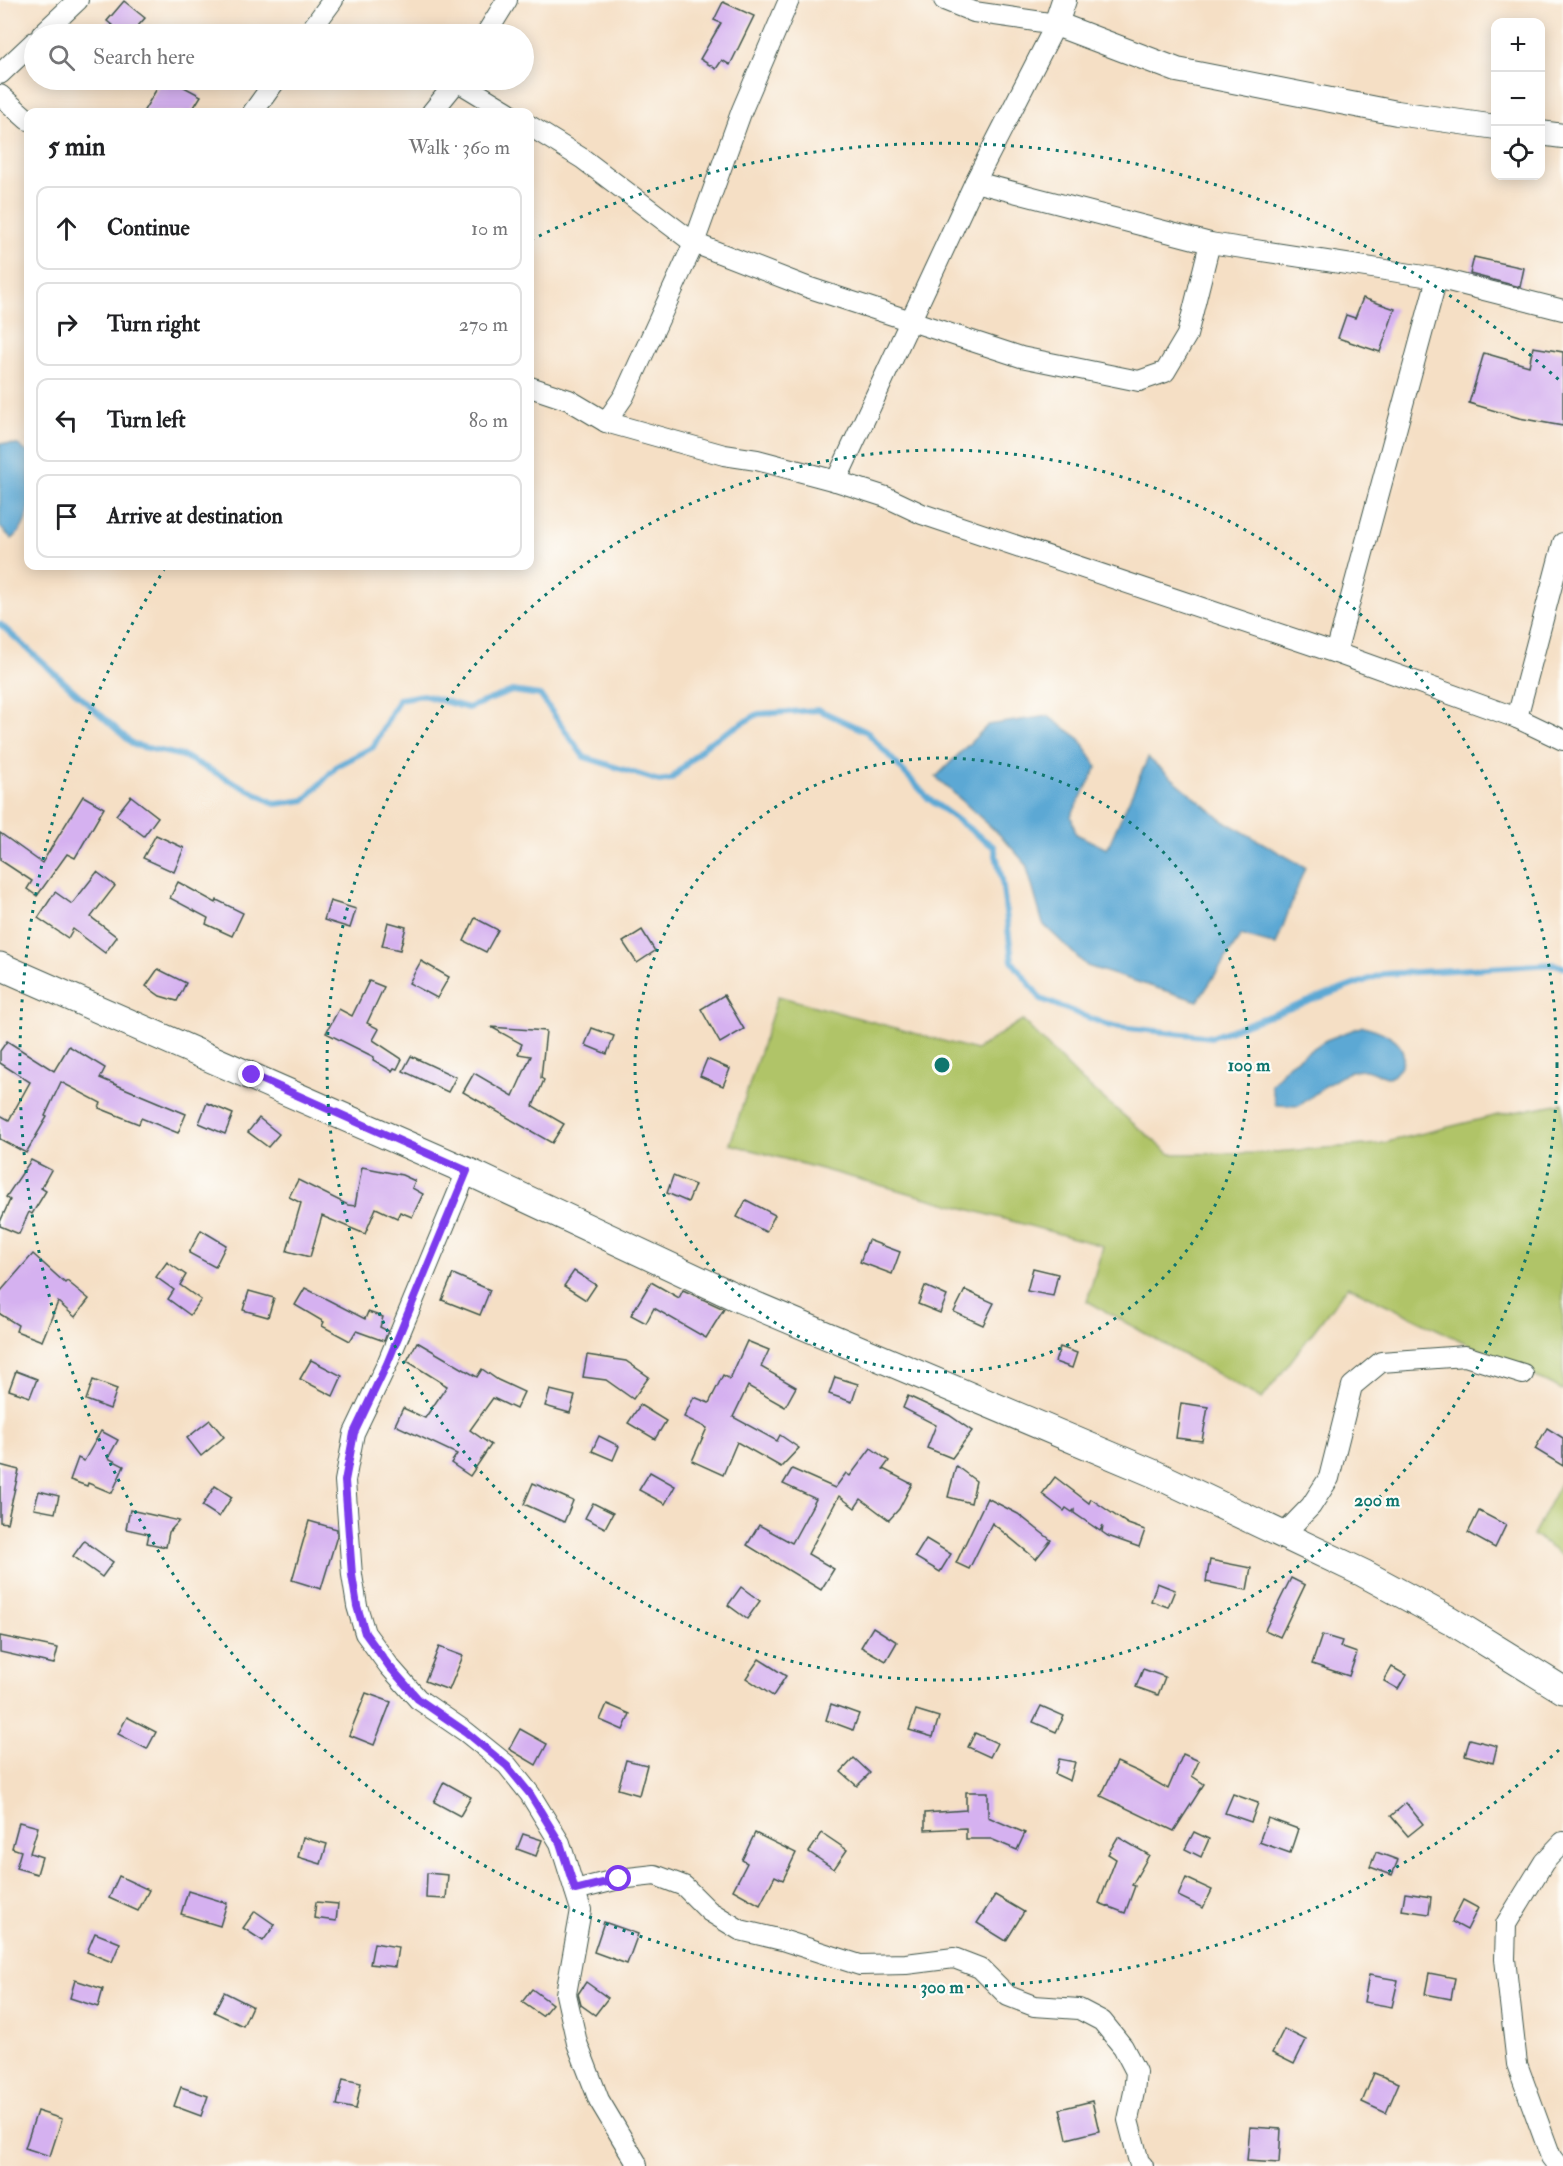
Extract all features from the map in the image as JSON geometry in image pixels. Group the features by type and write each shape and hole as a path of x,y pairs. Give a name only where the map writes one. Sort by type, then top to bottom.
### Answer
{"main road":[{"path":"0,966 467,1171 740,1299 1155,1474 1363,1573 1450,1620 1563,1690"}],"street":[{"path":"315,24 333,0"},
{"path":"492,24 507,0"},
{"path":"606,422 624,396 694,243 742,110 789,0"},
{"path":"944,0 974,12 1056,24 1177,70 1397,113 1491,126"},
{"path":"836,481 975,182 1056,24 1064,0"},
{"path":"50,24 68,2"},
{"path":"0,74 24,51"},
{"path":"256,108 269,90"},
{"path":"435,108 450,90"},
{"path":"474,90 502,108"},
{"path":"0,95 24,116"},
{"path":"534,128 583,159 694,243 807,287 1021,357 1139,381 1166,372 1187,335 1210,243"},
{"path":"1545,134 1563,136"},
{"path":"975,182 1210,243 1437,278 1563,310"},
{"path":"1336,653 1437,278"},
{"path":"534,388 569,400 606,422 724,455 756,460 836,481 886,497 922,514 1336,653 1517,718 1563,740"},
{"path":"1517,718 1563,543"},
{"path":"467,1171 392,1353 354,1433 345,1481 352,1575 357,1606 365,1633 389,1666 418,1699 466,1732 507,1766 530,1794 560,1843 581,1910 566,1994 578,2043 598,2100 637,2166"},
{"path":"1282,1535 1311,1506 1329,1478 1352,1386 1381,1362 1465,1356 1523,1374"},
{"path":"1558,2166 1551,2157 1517,2064 1505,1959 1506,1924 1544,1862 1563,1842"},
{"path":"575,1890 619,1879 655,1875 684,1886 708,1911 740,1930 782,1940 860,1965 906,1964 954,1958 980,1968 1008,1996 1034,2006 1079,2009 1102,2021 1123,2046 1136,2072 1128,2120 1139,2162 1143,2166"}],"green space":[{"path":"778,996 976,1050 1022,1020 1080,1079 1170,1154 1262,1153 1379,1144 1498,1115 1563,1103 1563,1390 1348,1286 1262,1399 1087,1301 1103,1246 730,1144"},
{"path":"1563,1478 1563,1556 1533,1535"}],"water":[{"path":"0,443 18,445 24,450 24,524 12,539 0,527"},
{"path":"1048,716 1080,739 1097,767 1071,816 1076,834 1107,849 1148,758 1222,820 1305,867 1276,945 1241,935 1198,1001 1087,966 1043,924 1026,864 1003,838 936,777 988,725"},
{"path":"1363,1026 1391,1037 1398,1043 1403,1058 1393,1076 1387,1077 1366,1070 1350,1071 1299,1106 1276,1105 1271,1085 1289,1064 1326,1040"}],"building":[{"path":"124,1 145,18 140,24 111,24 107,21"},
{"path":"723,2 754,16 730,65 722,60 716,69 700,59 721,23 714,20"},
{"path":"156,90 190,90 201,96 194,108 145,108"},
{"path":"1474,257 1524,268 1520,287 1470,274"},
{"path":"1363,298 1395,309 1380,352 1338,338 1346,315 1355,318"},
{"path":"1533,347 1563,352 1563,426 1519,418 1469,403 1484,353 1529,366"},
{"path":"83,796 104,808 75,858 67,854 37,896 27,889 32,881 0,860 0,833 42,863"},
{"path":"131,796 158,817 144,836 116,815"},
{"path":"156,835 184,848 174,872 143,858"},
{"path":"97,872 115,886 91,917 117,937 105,953 73,929 68,938 38,918 55,892 72,904"},
{"path":"178,882 216,903 217,900 243,913 232,936 206,924 208,918 170,898"},
{"path":"330,901 356,909 350,928 324,920"},
{"path":"475,918 498,930 486,952 464,941"},
{"path":"388,922 406,927 400,950 382,946"},
{"path":"642,930 655,951 637,963 623,942"},
{"path":"421,961 449,977 437,998 409,983"},
{"path":"158,969 186,983 177,1001 160,996 146,986"},
{"path":"369,981 384,987 367,1023 379,1029 373,1040 402,1059 397,1069 394,1068 392,1071 373,1060 374,1057 326,1033 339,1009 352,1016"},
{"path":"724,995 744,1029 720,1043 701,1009"},
{"path":"491,1027 546,1031 541,1078 544,1080 533,1106 564,1124 552,1143 463,1092 474,1073 513,1096 531,1056 518,1054 522,1044"},
{"path":"592,1028 614,1036 607,1054 585,1045"},
{"path":"7,1041 54,1071 69,1046 105,1068 100,1078 186,1114 178,1133 141,1118 139,1124 99,1108 101,1103 61,1082 45,1116 47,1117 26,1153 0,1139 0,1115 9,1120 30,1082 0,1063 0,1051"},
{"path":"411,1056 456,1077 448,1092 403,1071"},
{"path":"707,1059 730,1069 723,1086 700,1076"},
{"path":"207,1103 233,1114 225,1134 199,1123"},
{"path":"259,1118 279,1134 268,1147 248,1132"},
{"path":"31,1160 51,1170 41,1188 46,1191 32,1214 29,1212 19,1234 0,1226 0,1222 10,1200 6,1197"},
{"path":"362,1167 402,1175 415,1181 412,1188 423,1194 412,1217 400,1212 397,1218 376,1208 365,1234 322,1216 310,1257 287,1251 301,1203 289,1197 298,1180 348,1205 355,1206"},
{"path":"673,1176 695,1185 688,1202 667,1193"},
{"path":"746,1200 775,1215 766,1232 737,1217"},
{"path":"201,1230 226,1245 215,1267 189,1253"},
{"path":"868,1240 900,1252 892,1274 860,1262"},
{"path":"33,1254 65,1283 67,1281 89,1299 75,1317 58,1302 42,1341 16,1331 18,1325 0,1314 0,1292"},
{"path":"167,1262 186,1275 180,1285 201,1300 190,1315 168,1299 174,1290 156,1277"},
{"path":"1033,1268 1058,1274 1053,1296 1027,1291"},
{"path":"574,1271 596,1285 586,1300 564,1286"},
{"path":"453,1274 490,1290 480,1315 442,1300"},
{"path":"651,1282 679,1298 683,1290 724,1309 706,1338 654,1308 646,1323 631,1315"},
{"path":"925,1286 947,1296 940,1313 918,1304"},
{"path":"305,1288 365,1319 368,1312 383,1317 380,1327 388,1331 384,1341 356,1331 350,1341 322,1326 324,1322 295,1305"},
{"path":"965,1290 994,1303 983,1325 954,1312"},
{"path":"249,1291 274,1298 268,1317 243,1310"},
{"path":"747,1341 769,1350 761,1367 796,1387 785,1407 748,1386 733,1417 777,1441 780,1435 799,1448 781,1467 737,1442 723,1475 692,1461 707,1428 684,1417 694,1397 709,1403 723,1375 730,1379"},
{"path":"417,1342 477,1377 482,1369 498,1380 524,1392 516,1409 493,1398 470,1430 491,1445 470,1476 451,1463 457,1454 395,1425 403,1408 425,1418 447,1386 407,1361"},
{"path":"1060,1347 1077,1353 1072,1368 1055,1362"},
{"path":"587,1355 626,1361 649,1377 633,1399 606,1380 583,1377"},
{"path":"311,1360 342,1376 333,1396 300,1379"},
{"path":"16,1371 37,1379 30,1397 9,1390"},
{"path":"835,1377 858,1384 852,1402 829,1394"},
{"path":"93,1380 117,1389 110,1409 86,1400"},
{"path":"550,1390 575,1396 570,1413 545,1406"},
{"path":"908,1396 949,1415 972,1431 952,1458 927,1448 936,1425 903,1408"},
{"path":"1181,1403 1208,1407 1202,1441 1176,1438"},
{"path":"640,1405 666,1421 655,1439 628,1423"},
{"path":"210,1420 224,1437 201,1456 187,1438"},
{"path":"1547,1428 1563,1438 1563,1466 1535,1449"},
{"path":"101,1431 118,1440 108,1458 124,1466 112,1493 88,1483 87,1486 70,1480 78,1458 84,1461"},
{"path":"599,1436 619,1446 613,1460 592,1451"},
{"path":"871,1448 889,1461 883,1469 912,1484 899,1509 889,1520 861,1499 855,1508 839,1496 808,1554 834,1569 821,1590 747,1545 759,1525 792,1543 816,1499 783,1484 792,1469 835,1488 846,1473 850,1476"},
{"path":"0,1465 19,1470 7,1523 0,1522"},
{"path":"956,1466 976,1481 971,1503 948,1497"},
{"path":"650,1472 675,1486 665,1504 639,1490"},
{"path":"1055,1477 1089,1503 1091,1499 1128,1524 1145,1530 1139,1547 1108,1536 1102,1532 1103,1525 1100,1531 1074,1513 1074,1510 1072,1512 1066,1508 1064,1511 1042,1494"},
{"path":"533,1483 573,1501 564,1522 524,1504"},
{"path":"215,1486 232,1497 219,1517 202,1506"},
{"path":"39,1491 59,1496 55,1513 34,1509"},
{"path":"987,1498 1018,1514 1051,1540 1036,1559 992,1523 969,1569 956,1563"},
{"path":"593,1503 613,1513 605,1528 585,1518"},
{"path":"130,1510 179,1521 169,1532 166,1547 147,1543 149,1534 126,1529"},
{"path":"1479,1511 1506,1525 1495,1548 1468,1533"},
{"path":"309,1521 337,1529 337,1536 321,1589 292,1580"},
{"path":"926,1539 951,1554 940,1572 915,1557"},
{"path":"84,1541 113,1562 102,1577 73,1556"},
{"path":"1210,1560 1251,1568 1247,1590 1206,1582"},
{"path":"1291,1578 1305,1585 1280,1637 1265,1630"},
{"path":"1157,1583 1175,1590 1168,1607 1151,1601"},
{"path":"741,1587 760,1601 747,1619 728,1605"},
{"path":"873,1627 897,1642 886,1661 861,1647"},
{"path":"1322,1635 1342,1641 1340,1647 1357,1653 1349,1676 1312,1664"},
{"path":"0,1636 58,1648 54,1664 0,1652"},
{"path":"439,1647 463,1656 449,1690 425,1681"},
{"path":"759,1659 786,1676 773,1696 746,1678"},
{"path":"1392,1667 1406,1675 1398,1689 1384,1681"},
{"path":"1143,1669 1165,1677 1158,1695 1136,1687"},
{"path":"366,1693 391,1702 374,1745 349,1735"},
{"path":"607,1704 630,1714 623,1730 600,1720"},
{"path":"831,1704 859,1714 853,1730 826,1720"},
{"path":"1041,1706 1064,1716 1056,1732 1033,1722"},
{"path":"916,1710 939,1717 933,1737 909,1730"},
{"path":"127,1717 156,1732 147,1749 118,1734"},
{"path":"520,1729 547,1744 536,1765 509,1749"},
{"path":"975,1733 997,1743 990,1757 968,1747"},
{"path":"1470,1739 1497,1746 1493,1763 1465,1755"},
{"path":"1183,1754 1199,1761 1192,1776 1204,1784 1174,1831 1101,1796 1117,1762 1168,1789"},
{"path":"854,1758 870,1773 857,1786 841,1772"},
{"path":"1059,1759 1075,1762 1070,1781 1055,1774"},
{"path":"626,1760 647,1765 639,1795 618,1789"},
{"path":"444,1782 471,1797 460,1816 434,1802"},
{"path":"966,1792 988,1792 988,1817 1025,1833 1017,1850 991,1839 966,1839 966,1828 925,1830 925,1813 966,1810"},
{"path":"1233,1794 1258,1803 1251,1822 1225,1813"},
{"path":"1406,1803 1423,1824 1408,1836 1391,1816"},
{"path":"1268,1818 1298,1829 1290,1853 1259,1842"},
{"path":"19,1822 38,1827 30,1853 42,1857 37,1874 16,1868 21,1851 12,1848"},
{"path":"1194,1832 1209,1839 1201,1857 1185,1849"},
{"path":"755,1833 796,1853 783,1880 775,1876 760,1905 733,1890 747,1863 742,1860"},
{"path":"822,1833 847,1850 834,1869 809,1852"},
{"path":"523,1834 542,1840 536,1856 517,1849"},
{"path":"303,1837 327,1844 321,1864 298,1857"},
{"path":"1118,1837 1149,1855 1132,1885 1135,1886 1125,1913 1099,1903 1116,1859 1108,1854"},
{"path":"1376,1852 1398,1860 1392,1875 1370,1867"},
{"path":"427,1873 448,1875 446,1899 426,1898"},
{"path":"119,1876 149,1890 138,1911 109,1898"},
{"path":"1186,1878 1212,1890 1203,1908 1178,1896"},
{"path":"188,1891 227,1903 220,1926 181,1914"},
{"path":"1405,1893 1431,1897 1429,1914 1402,1910"},
{"path":"995,1895 1024,1912 1006,1941 977,1923"},
{"path":"1463,1900 1478,1908 1467,1930 1452,1922"},
{"path":"316,1902 338,1904 336,1921 314,1918"},
{"path":"255,1911 275,1925 263,1941 243,1928"},
{"path":"604,1922 638,1934 627,1964 594,1952"},
{"path":"95,1933 120,1943 112,1962 87,1952"},
{"path":"374,1943 398,1947 395,1967 370,1964"},
{"path":"1429,1973 1455,1978 1451,1999 1425,1994"},
{"path":"1369,1975 1398,1980 1392,2007 1364,2002"},
{"path":"75,1980 103,1989 98,2007 70,1998"},
{"path":"586,1982 608,1998 595,2015 581,2005 578,1994"},
{"path":"532,1989 552,2004 542,2016 522,2002"},
{"path":"224,1992 252,2006 243,2026 214,2012"},
{"path":"1284,2029 1306,2040 1294,2064 1272,2053"},
{"path":"1374,2073 1399,2083 1386,2113 1362,2102"},
{"path":"343,2079 361,2083 356,2109 337,2105"},
{"path":"181,2087 208,2096 201,2116 174,2106"},
{"path":"1092,2101 1099,2131 1067,2139 1060,2109"},
{"path":"37,2111 62,2119 50,2156 25,2148"},
{"path":"1250,2127 1281,2129 1279,2163 1247,2161"}],"waterway":[{"path":"0,624 134,745 183,756 276,804 305,800 337,766 373,747 399,699 423,695 468,708 512,691 540,695 584,757 659,781 671,779 708,743 758,714 819,710 867,732 929,799 994,847 1002,879 1012,961 1041,999 1110,1026 1212,1037 1383,974 1554,964 1563,967"}],"route":[{"path":"252,1075 467,1171 432,1260 354,1433 345,1481 352,1575 357,1606 365,1633 389,1666 418,1699 466,1732 507,1766 530,1794 560,1843 575,1890 619,1879"}]}
